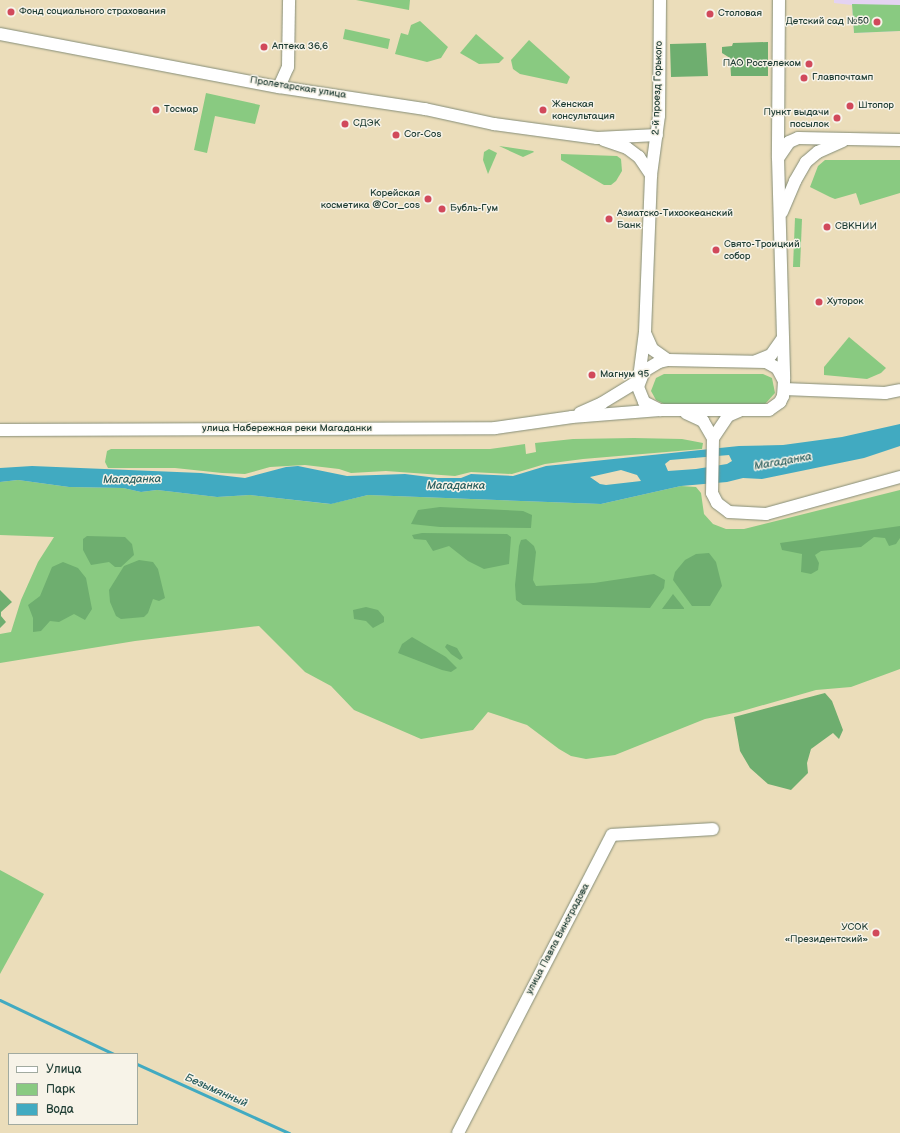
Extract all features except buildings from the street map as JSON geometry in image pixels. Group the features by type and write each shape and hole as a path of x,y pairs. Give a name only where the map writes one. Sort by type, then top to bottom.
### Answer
{"street":[{"path":"280,87 288,67 289,0"},
{"name":"2-й проезд Горького","path":"651,175 657,135 660,0"},
{"path":"779,0 780,124 778,158 781,215 784,385"},
{"name":"Пролетарская улица","path":"0,34 280,87 366,99 494,124 597,138 657,135"},
{"path":"780,124 786,133 798,138 843,141 900,140"},
{"name":"Пролетарская улица","path":"597,138 627,148 639,157 651,175"},
{"path":"778,158 789,142 798,138"},
{"path":"781,215 794,181 806,162 818,152 843,141"},
{"path":"651,175 645,332 638,381 641,398 660,410"},
{"path":"645,332 652,349 668,360 756,361 777,368 784,385"},
{"path":"756,361 771,355 782,339"},
{"name":"улица Набережная реки Магаданки","path":"572,417 602,403 638,381 648,368 668,360"},
{"path":"784,385 885,393 900,390"},
{"name":"улица Набережная реки Магаданки","path":"0,430 466,428 526,425 572,417 660,410 757,411 774,407 780,402 784,385"},
{"path":"674,410 693,414 701,419 713,438"},
{"path":"740,411 728,416 713,438 712,493 717,503 729,512 754,515 796,507 900,477"},
{"name":"улица Павла Виноградова","path":"458,1133 612,835 713,829"}],"shaded area":[{"name":"Детский сад №50","path":"834,0 900,0 900,31 854,33 852,5 834,3"}],"green space":[{"path":"356,0 410,0 409,10"},
{"name":"Детский сад №50","path":"852,4 900,5 900,31 854,33"},
{"path":"420,21 448,47 441,58 427,62 395,54 401,33 408,35 411,25"},
{"path":"345,29 390,39 388,49 343,39"},
{"path":"476,34 504,58 499,63 479,64 460,53"},
{"path":"529,40 570,77 567,84 520,74 513,69 511,60"},
{"path":"768,42 768,76 731,76 730,58 722,53 722,47 732,46 733,43"},
{"path":"706,43 708,76 671,77 670,44"},
{"path":"206,93 260,105 255,124 215,116 207,153 194,150"},
{"path":"499,146 533,151 534,152 523,157"},
{"path":"489,149 497,153 488,174 483,160 484,152"},
{"path":"561,154 617,156 621,159 622,171 616,181 611,185 604,185 561,160"},
{"path":"825,160 900,160 900,193 860,205 856,193 835,199 830,197 810,187 818,166"},
{"path":"795,218 802,219 800,267 793,267"},
{"path":"849,337 886,368 881,373 867,379 824,375 824,367"},
{"path":"664,374 763,374 772,378 775,393 765,404 664,404 656,400 651,391 656,378"},
{"path":"573,439 682,439 703,443 702,449 583,459 545,464 512,474 471,472 455,476 386,471 351,473 339,469 305,465 270,467 245,474 175,468 108,468 105,462 107,451 111,449 490,449 525,444 526,454 536,452 535,443"},
{"path":"18,480 69,487 123,488 141,492 157,490 217,497 250,495 330,504 368,495 601,504 681,486 696,487 701,493 704,514 713,524 726,529 744,529 900,490 900,669 851,687 816,690 739,712 705,719 615,755 586,759 571,756 527,725 488,712 473,730 421,739 354,710 331,686 305,672 259,626 135,641 0,663 0,634 11,632 21,600 38,562 54,537 0,535 0,482"},
{"path":"440,507 523,511 532,515 531,528 440,527 411,524 418,510"},
{"path":"900,526 900,538 896,544 889,546 885,538 874,537 861,547 821,551 815,555 819,563 818,570 811,574 801,572 802,554 782,550 780,543"},
{"path":"422,533 507,534 511,537 509,564 484,569 468,561 449,546 433,551 426,540 414,539 412,535"},
{"path":"87,536 125,537 132,544 134,555 121,567 115,567 109,562 91,565 83,550 83,539"},
{"path":"526,539 534,546 536,552 533,580 536,586 594,583 654,574 665,580 664,588 650,608 523,605 516,600 515,585 519,546 521,540"},
{"path":"709,553 716,562 722,586 710,606 692,606 673,580 675,572 685,560 696,554"},
{"path":"139,560 153,562 158,569 165,598 159,601 153,599 148,613 144,617 121,619 116,616 110,602 109,590 124,566"},
{"path":"63,562 78,568 86,578 92,609 85,620 74,614 59,622 50,621 41,631 33,632 33,618 28,605 40,596 52,567"},
{"path":"0,590 12,602 1,612 1,616 6,622 0,628"},
{"path":"673,594 684,609 662,609"},
{"path":"366,607 378,610 384,617 384,622 373,628 366,621 354,619 353,610"},
{"path":"412,637 446,657 457,668 451,672 442,670 398,653 402,644"},
{"path":"447,644 457,648 463,658 460,660 451,654 445,647"},
{"path":"825,693 832,701 843,730 839,739 833,733 811,749 807,763 808,773 791,790 768,784 750,768 740,751 734,717"},
{"path":"0,870 44,894 0,974"}],"water":[{"name":"Магаданка","path":"900,424 900,446 864,458 762,479 743,478 727,482 681,486 601,504 368,495 331,504 250,495 217,497 157,490 141,492 123,488 69,487 18,480 0,482 0,468 32,466 201,473 245,478 286,467 298,466 347,476 405,474 437,478 461,478 471,474 513,476 546,466 739,446 783,445 842,437","holes":["729,455 732,461 727,464 696,469 668,471 665,464 670,460","621,470 637,475 641,481 606,485 600,484 590,477"]}],"waterway":[{"name":"Безымянный","path":"0,1000 112,1053"},
{"name":"Безымянный","path":"138,1064 289,1133"}],"place":[{"name":"Фонд социального страхования","path":"11,12"},
{"name":"Столовая","path":"710,14"},
{"name":"Детский сад №50","path":"877,22"},
{"name":"Аптека 36,6","path":"264,47"},
{"name":"ПАО Ростелеком","path":"809,64"},
{"name":"Главпочтамп","path":"804,78"},
{"name":"Штопор","path":"850,106"},
{"name":"Тосмар","path":"156,110"},
{"name":"Женская консультация","path":"543,110"},
{"name":"Пункт выдачи посылок","path":"837,118"},
{"name":"СДЭК","path":"345,124"},
{"name":"Cor-Cos","path":"396,135"},
{"name":"Корейская косметика @Cor_cos","path":"428,199"},
{"name":"Бубль-Гум","path":"442,209"},
{"name":"Азиатско-Тихоокеанский Банк","path":"609,219"},
{"name":"СВКНИИ","path":"827,227"},
{"name":"Свято-Троицкий собор","path":"716,250"},
{"name":"Хуторок","path":"819,302"},
{"name":"Магнум 95","path":"592,375"},
{"name":"УСОК «Президентский»","path":"876,933"}]}
